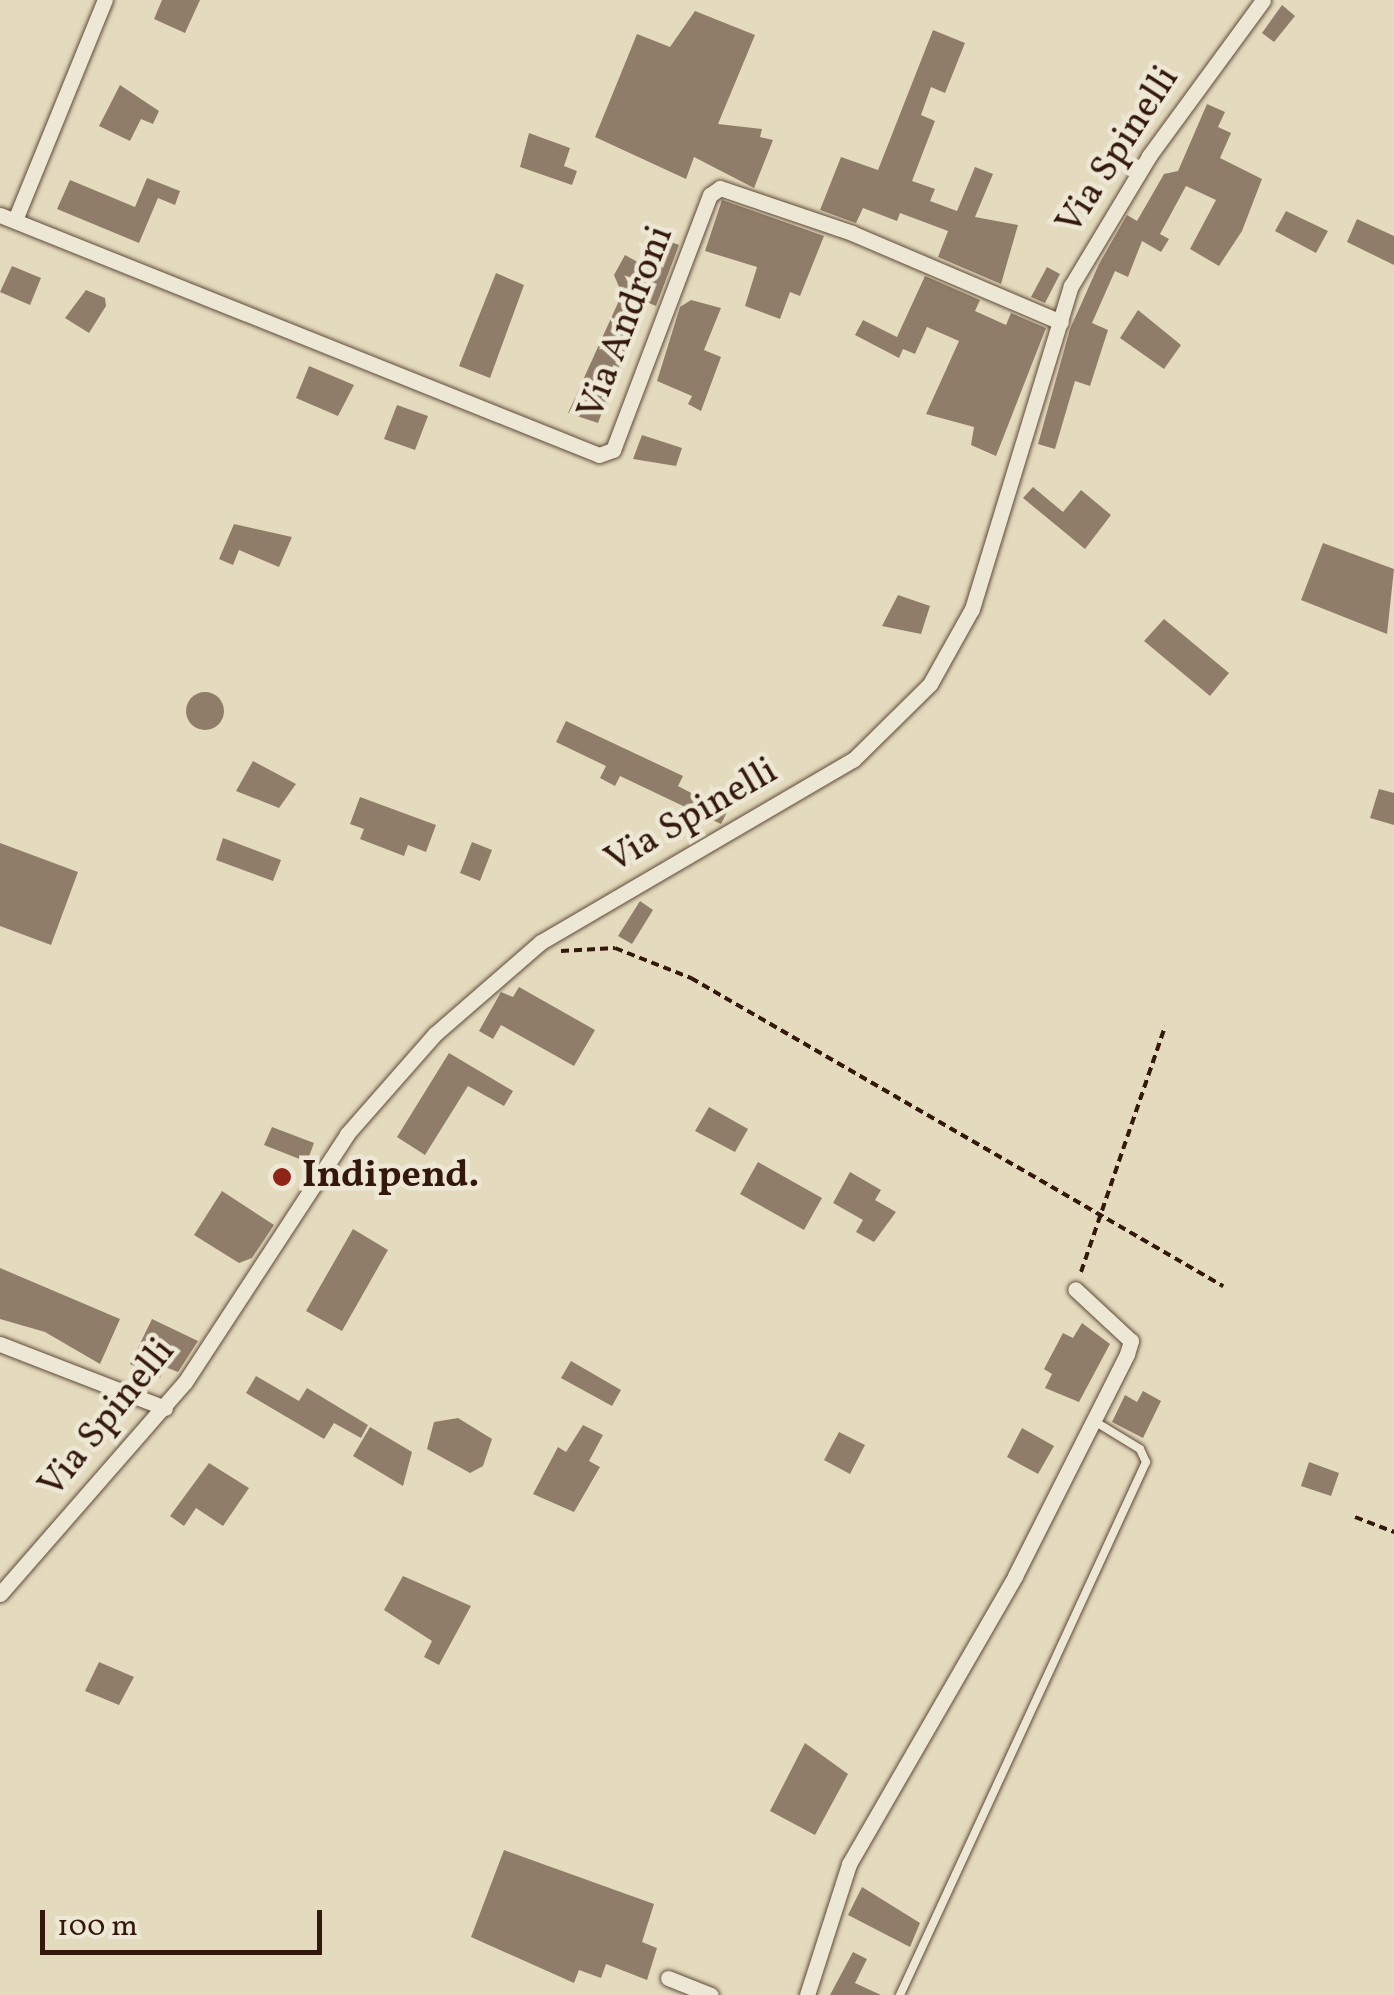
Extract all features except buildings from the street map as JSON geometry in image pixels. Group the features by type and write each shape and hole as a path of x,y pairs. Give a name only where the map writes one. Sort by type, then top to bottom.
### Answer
{"street":[{"path":"8,217 105,0"},
{"name":"Via Spinelli","path":"0,1594 165,1408 348,1134 435,1034 541,942 853,760 930,684 972,609 1071,286 1150,156 1262,0"},
{"name":"Via Androni","path":"8,217 598,455 613,450 710,195 720,188 852,233 1061,322"},
{"path":"807,1995 849,1864 1094,1421 1131,1341 1075,1289"},
{"path":"0,1344 165,1408"},
{"path":"668,1978 710,1995"}],"lane":[{"path":"900,1995 1146,1462 1140,1449 1094,1421"}],"path":[{"path":"541,942 556,951 614,948 691,978 1223,1286"},
{"path":"1075,1289 1166,1026"},
{"path":"1355,1517 1394,1532"}],"place":[{"name":"Indipend.","path":"282,1177"}]}
